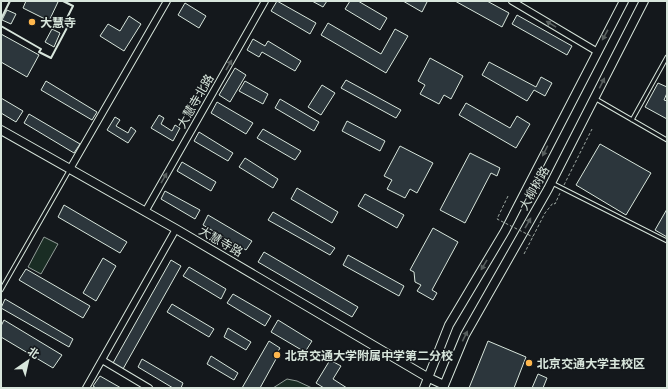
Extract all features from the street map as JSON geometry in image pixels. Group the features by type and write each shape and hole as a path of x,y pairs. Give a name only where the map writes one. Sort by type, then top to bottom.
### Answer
{"main road":[{"name":"大柳树路","path":"424,388 427,377 449,325 505,230 596,51 624,1"},
{"name":"大柳树路","path":"443,386 465,335 551,183 644,1"},
{"name":"大慧寺路","path":"1,130 176,229 443,386"}],"street":[{"path":"70,169 167,1"},
{"name":"大慧寺北路","path":"145,212 265,1"},
{"path":"512,1 596,51"},
{"path":"86,388 176,229"},
{"path":"102,360 149,388"}],"lane":[{"path":"632,120 667,57"},
{"path":"663,64 667,67"},
{"path":"594,98 667,140"},
{"path":"1,290 70,169"},
{"path":"551,183 667,241"}],"path":[{"path":"524,254 545,213 553,203 555,204 592,129"},
{"path":"508,196 497,219 533,237"}],"green space":[{"path":"44,237 58,244 41,274 28,267"},
{"path":"287,379 297,381 312,388 273,388"}],"building":[{"path":"26,1 58,2 49,21 23,8"},
{"path":"277,1 316,23 310,34 271,11"},
{"path":"312,1 327,1 323,7"},
{"path":"350,1 358,1 387,18 380,30 345,9"},
{"path":"403,1 426,1 427,2 422,12"},
{"path":"455,1 487,1 509,13 502,27"},
{"path":"185,3 206,16 199,28 178,15"},
{"path":"7,10 16,14 11,24 2,20"},
{"path":"517,15 572,46 567,55 512,24"},
{"path":"129,16 141,24 124,51 100,36 108,24 120,31"},
{"path":"328,23 381,54 395,29 408,36 386,73 321,35"},
{"path":"52,29 60,33 54,47 45,42"},
{"path":"1,34 39,55 27,77 1,62"},
{"path":"253,39 265,46 268,41 301,61 295,71 262,52 259,57 247,50"},
{"path":"430,58 463,76 451,99 444,95 439,104 420,94 425,85 418,81"},
{"path":"489,62 536,87 541,77 552,83 545,96 534,90 527,101 482,75"},
{"path":"235,68 246,75 230,102 219,95"},
{"path":"346,80 401,110 396,118 341,88"},
{"path":"46,81 97,112 92,120 41,90"},
{"path":"245,81 268,94 263,104 239,91"},
{"path":"658,83 667,87 667,93 664,100 667,101 667,119 645,107"},
{"path":"322,85 335,93 321,115 308,107"},
{"path":"1,98 23,111 16,122 1,113"},
{"path":"280,99 319,122 314,131 275,108"},
{"path":"217,102 253,123 246,134 211,113"},
{"path":"466,103 510,128 517,116 530,124 516,148 459,115"},
{"path":"29,114 80,144 74,153 24,123"},
{"path":"159,115 164,118 161,124 172,131 175,125 180,128 173,141 151,128"},
{"path":"115,117 120,120 116,126 128,133 131,127 136,131 128,143 107,130"},
{"path":"347,121 385,141 380,151 342,131"},
{"path":"263,129 301,151 295,160 257,138"},
{"path":"199,132 233,153 228,161 194,141"},
{"path":"600,144 651,173 626,215 576,185"},
{"path":"400,146 433,163 417,193 410,189 405,198 387,189 392,180 384,176"},
{"path":"470,153 500,168 497,176 491,173 465,223 440,210"},
{"path":"245,158 278,179 273,188 239,167"},
{"path":"182,162 216,182 211,191 177,171"},
{"path":"297,188 338,212 332,223 291,199"},
{"path":"165,191 200,210 195,219 161,199"},
{"path":"365,194 404,215 397,228 358,206"},
{"path":"64,205 127,242 120,253 58,217"},
{"path":"667,209 667,237 655,230"},
{"path":"273,212 335,248 330,255 268,220"},
{"path":"208,215 252,241 246,250 203,225"},
{"path":"433,228 458,242 432,290 437,293 433,300 417,291 421,285 415,282 414,272 410,270"},
{"path":"264,252 358,307 352,317 258,262"},
{"path":"348,255 404,286 399,296 343,265"},
{"path":"103,258 116,266 96,301 83,293"},
{"path":"171,260 181,266 123,369 113,363"},
{"path":"189,267 226,289 221,299 183,276"},
{"path":"26,269 90,306 83,318 19,280"},
{"path":"233,294 271,316 265,326 227,303"},
{"path":"5,299 73,339 69,347 1,308"},
{"path":"172,304 214,329 209,337 167,312"},
{"path":"4,320 62,355 53,368 1,337 1,326"},
{"path":"278,320 312,341 305,352 271,332"},
{"path":"228,328 251,342 246,350 224,337"},
{"path":"269,341 280,348 274,358 276,359 260,388 242,388"},
{"path":"488,341 526,357 514,388 469,388"},
{"path":"211,356 238,373 234,380 207,364"},
{"path":"142,359 183,383 181,388 173,388 138,367"},
{"path":"330,360 341,366 333,379 347,388 324,388 316,383"},
{"path":"538,374 547,378 543,388 532,388"},
{"path":"100,376 121,388 96,388 93,386"}],"wall":[{"path":"1,19 10,1"},
{"path":"1,26 41,49 39,52 51,58 70,22 66,20 73,6 63,1"}],"place":[{"name":"大慧寺","path":"32,22"},
{"name":"北京交通大学附属中学第二分校","path":"277,355"},
{"name":"北京交通大学主校区","path":"529,363"}]}
